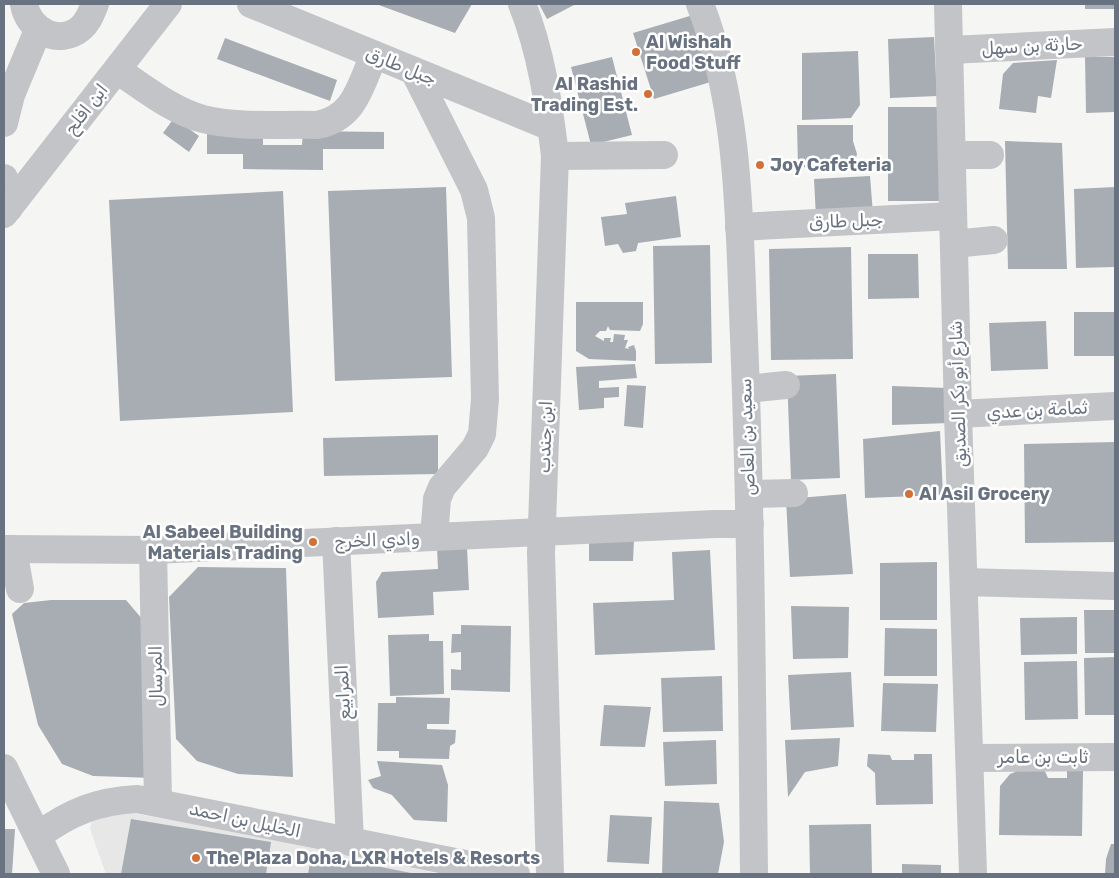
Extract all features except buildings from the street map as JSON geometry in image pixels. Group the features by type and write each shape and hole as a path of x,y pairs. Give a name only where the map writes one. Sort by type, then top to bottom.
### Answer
{"street":[{"path":"24,4 30,21 38,30 48,34 71,34 88,20 95,4"},
{"name":"ابن افلح","path":"6,211 168,4"},
{"name":"جبل طارق","path":"251,4 551,127"},
{"name":"ابن جندب","path":"522,4 531,27 555,156 541,533 550,874"},
{"name":"سعيد بن العاص","path":"700,4 713,36 731,122 739,227 750,524 754,874"},
{"name":"شارع أبو بكر الصديق","path":"948,4 958,414 973,874"},
{"path":"4,122 11,95 38,30"},
{"name":"حارثة بن سهل","path":"950,50 1115,42"},
{"path":"117,70 177,108 204,119 226,122 317,125 332,122 352,104 374,55"},
{"path":"414,71 474,190 481,218 484,399 482,434 474,448 442,487 437,499 434,537"},
{"path":"555,156 664,154"},
{"path":"952,155 990,155"},
{"path":"4,178 6,211"},
{"name":"جبل طارق","path":"739,227 953,216"},
{"path":"954,244 994,240"},
{"path":"746,389 786,385"},
{"name":"ثمامة بن عدي","path":"958,414 1115,406"},
{"path":"749,494 794,493"},
{"name":"وادي الخرج","path":"14,549 153,550 750,524"},
{"name":"المرابيع","path":"336,541 350,842"},
{"path":"14,549 25,589"},
{"name":"المرسال","path":"153,550 158,802"},
{"path":"964,582 1115,586"},
{"name":"ثابت بن عامر","path":"970,758 1115,757"},
{"path":"4,768 39,835 56,874"},
{"name":"الخليل بن احمد","path":"39,835 74,812 95,804 137,800 158,802 516,874"}],"shaded area":[{"path":"109,809 441,874 106,874 90,829 94,812"}],"place":[{"name":"Al Wishah Food Stuff","path":"636,52"},
{"name":"Al Rashid Trading Est.","path":"648,94"},
{"name":"Joy Cafeteria","path":"760,165"},
{"name":"Al Asil Grocery","path":"909,494"},
{"name":"Al Sabeel Building Materials Trading","path":"313,542"},
{"name":"The Plaza Doha, LXR Hotels & Resorts","path":"196,858"}]}
